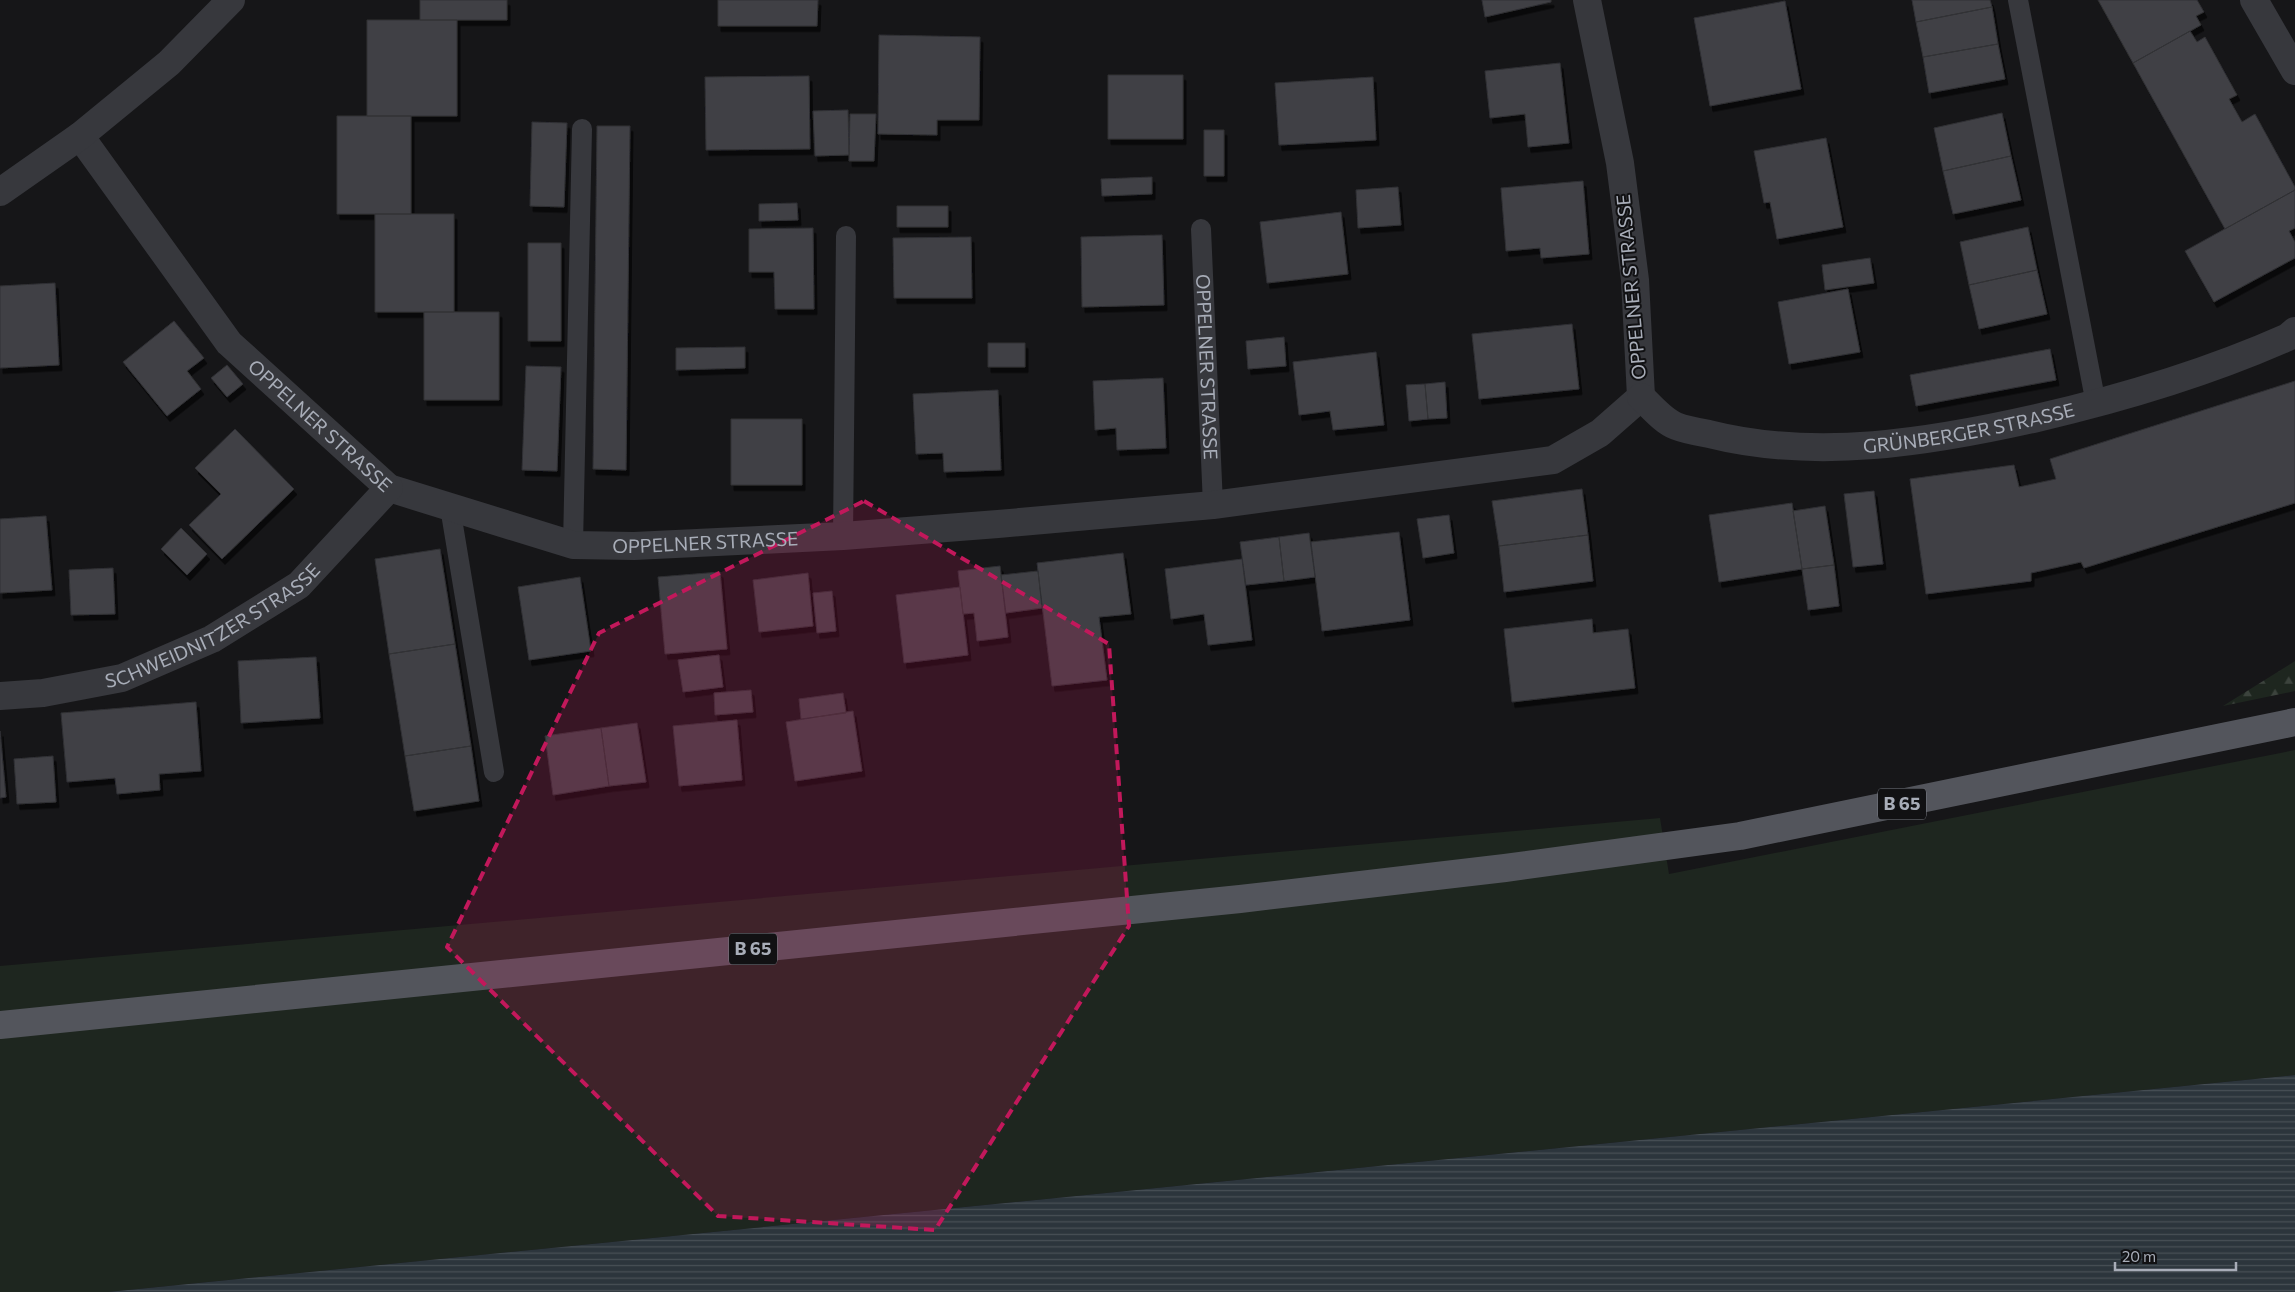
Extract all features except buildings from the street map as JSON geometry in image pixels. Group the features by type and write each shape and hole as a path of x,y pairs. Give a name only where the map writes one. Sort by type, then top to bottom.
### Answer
{"main road":[{"name":"B 65","path":"0,1025 1240,899 1515,866 1740,836 2295,722"}],"street":[{"path":"0,192 80,136 169,63 231,0"},
{"name":"OPPELNER STRASSE","path":"80,136 230,343 388,488 573,545 634,546 843,536 1214,505 1553,460 1600,433 1641,397 1634,280 1620,163 1587,0"},
{"path":"2254,0 2295,71"},
{"name":"GRÜNBERGER STRASSE","path":"1641,397 1674,426 1741,442 1793,446 1870,446 1979,431 2096,404 2236,360 2288,337 2295,331"},
{"name":"SCHWEIDNITZER STRASSE","path":"0,696 43,693 122,678 212,639 299,586 388,488"}],"lane":[{"path":"2018,0 2096,404"},
{"path":"573,545 582,129"},
{"name":"OPPELNER STRASSE","path":"1201,228 1214,505"},
{"path":"843,536 846,236"},
{"path":"450,507 494,772"}],"highlighted area":[{"path":"864,501 1109,644 1129,926 935,1230 718,1216 447,947 599,633"}],"green space":[{"path":"2295,661 2295,691 2223,706"},
{"path":"2295,750 2295,1075 108,1292 0,1292 0,966 1660,818 1669,874"}],"shaded area":[{"path":"2295,1075 2295,1292 108,1292"}]}
